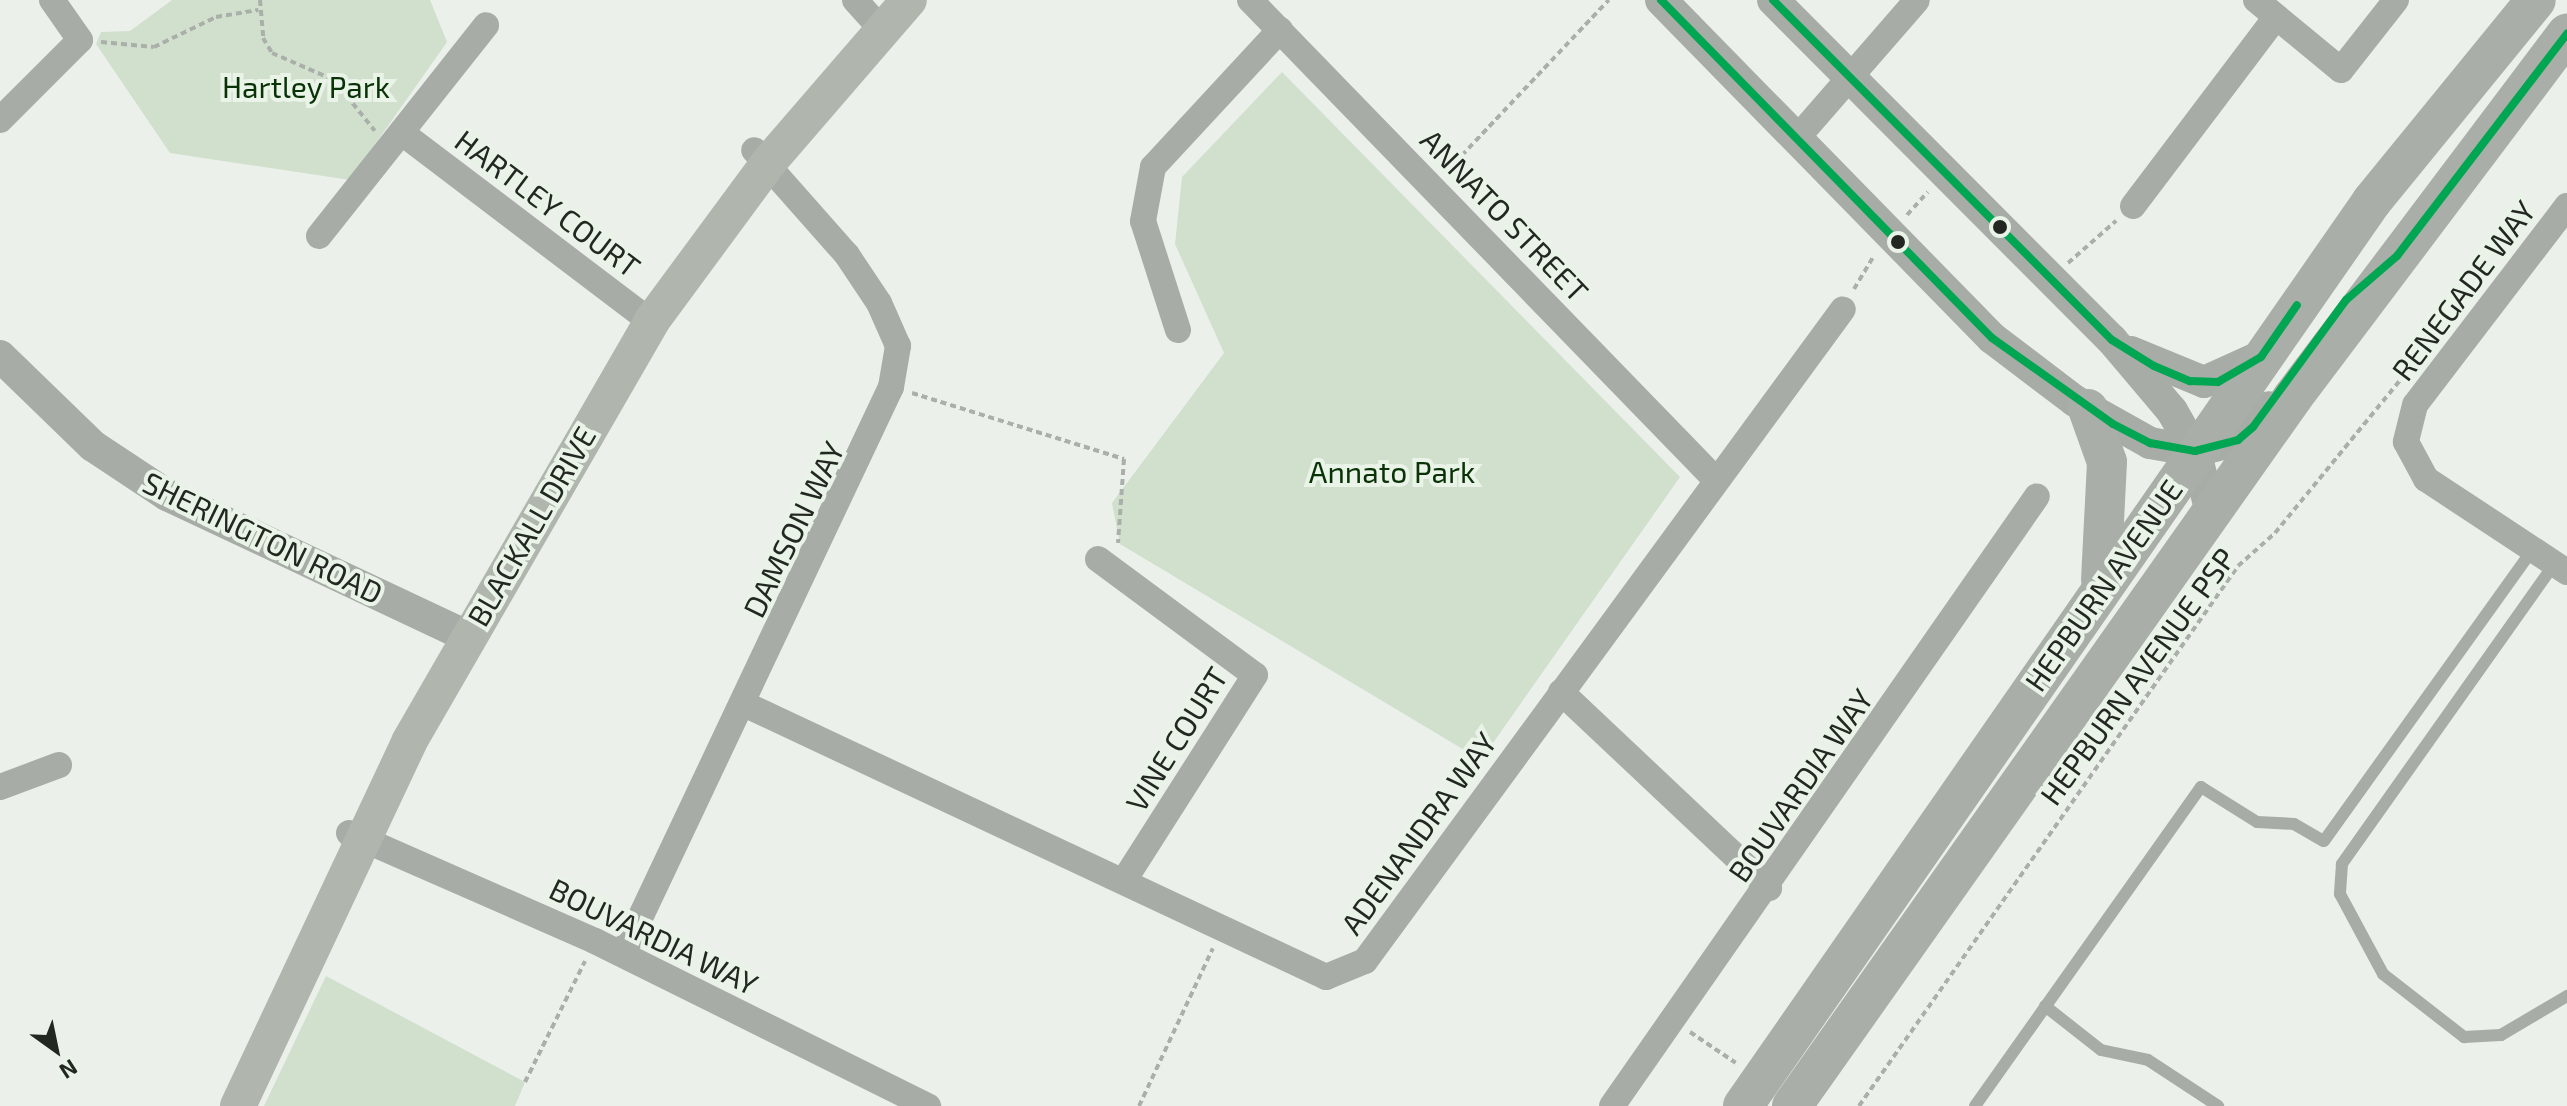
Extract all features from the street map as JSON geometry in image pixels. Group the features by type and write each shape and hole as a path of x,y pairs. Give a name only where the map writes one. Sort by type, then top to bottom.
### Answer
{"main road":[{"name":"BLACKALL DRIVE","path":"217,1106 455,641 644,316 872,11 909,0"},
{"name":"HEPBURN AVENUE","path":"1752,1093 2261,357 2440,111 2536,0"},
{"name":"HEPBURN AVENUE","path":"1792,1106 2211,512 2397,256 2567,34"},
{"path":"2088,409 2107,462 2109,529 2100,588"},
{"name":"BLACKALL DRIVE","path":"238,1106 355,836"},
{"path":"1807,1106 1827,1056"}],"street":[{"path":"0,120 80,40 52,0"},
{"name":"ANNATO STREET","path":"1250,0 1713,477"},
{"path":"1661,0 1992,338 2088,409 2150,443 2195,451 2245,435 2346,300 2397,256"},
{"path":"1773,0 2112,340 2172,411 2195,451 2211,512"},
{"path":"1798,137 1917,0"},
{"path":"2133,206 2266,8 2341,70 2396,0"},
{"name":"HARTLEY COURT","path":"319,236 401,141 486,25"},
{"path":"1178,330 1143,221 1153,167 1280,30"},
{"name":"HARTLEY COURT","path":"401,141 644,316"},
{"name":"DAMSON WAY","path":"623,954 744,704 891,387 898,346 879,303 762,156"},
{"name":"RENEGADE WAY","path":"2552,561 2426,479 2406,442 2415,405 2567,206"},
{"name":"ADENANDRA WAY","path":"744,704 1125,879 1326,977 1365,961 1713,477 1843,309"},
{"path":"2112,340 2190,381 2218,382 2261,357"},
{"name":"SHERINGTON ROAD","path":"0,356 58,417 136,476 455,641"},
{"name":"SHERINGTON ROAD","path":"0,381 105,480 201,535 455,641"},
{"name":"BOUVARDIA WAY","path":"1612,1106 1769,888 2037,496"},
{"name":"VINE COURT","path":"1107,564 1255,675 1125,879"},
{"path":"1561,692 1769,888"},
{"path":"0,787 59,765"},
{"name":"BOUVARDIA WAY","path":"355,836 623,954 928,1106"}],"lane":[{"path":"2552,561 2342,864 2340,894 2383,974 2464,1037 2501,1035 2567,996"},
{"path":"1975,1106 2201,787 2257,822 2294,824 2324,841 2552,561"},
{"path":"2045,1006 2101,1050 2148,1060 2218,1106"}],"path":[{"path":"260,0 258,10 272,53 334,80 401,141"},
{"path":"1433,186 1609,0"},
{"path":"80,40 154,47 216,17 258,10"},
{"path":"2066,264 2133,206"},
{"name":"HEPBURN AVENUE PSP","path":"1859,1106 2238,566 2275,533 2418,359"},
{"path":"891,387 1124,459 1107,564"},
{"path":"1139,1106 1222,928"},
{"path":"525,1082 595,941"},
{"path":"1674,1020 1752,1093"}],"green space":[{"name":"Hartley Park","path":"172,0 430,0 447,42 350,180 170,153 96,44 101,32 130,31"},
{"name":"Annato Park","path":"1282,72 1680,477 1481,760 1120,544 1112,503 1224,353 1175,244 1182,177"},
{"path":"326,976 525,1082 515,1106 264,1106"}],"transit line":[{"path":"1661,0 1992,338 2113,424 2150,443 2195,451 2238,440 2253,427 2346,300 2397,256 2567,34"},
{"path":"1773,0 2112,340 2154,366 2190,381 2218,382 2261,357 2297,305"}]}
